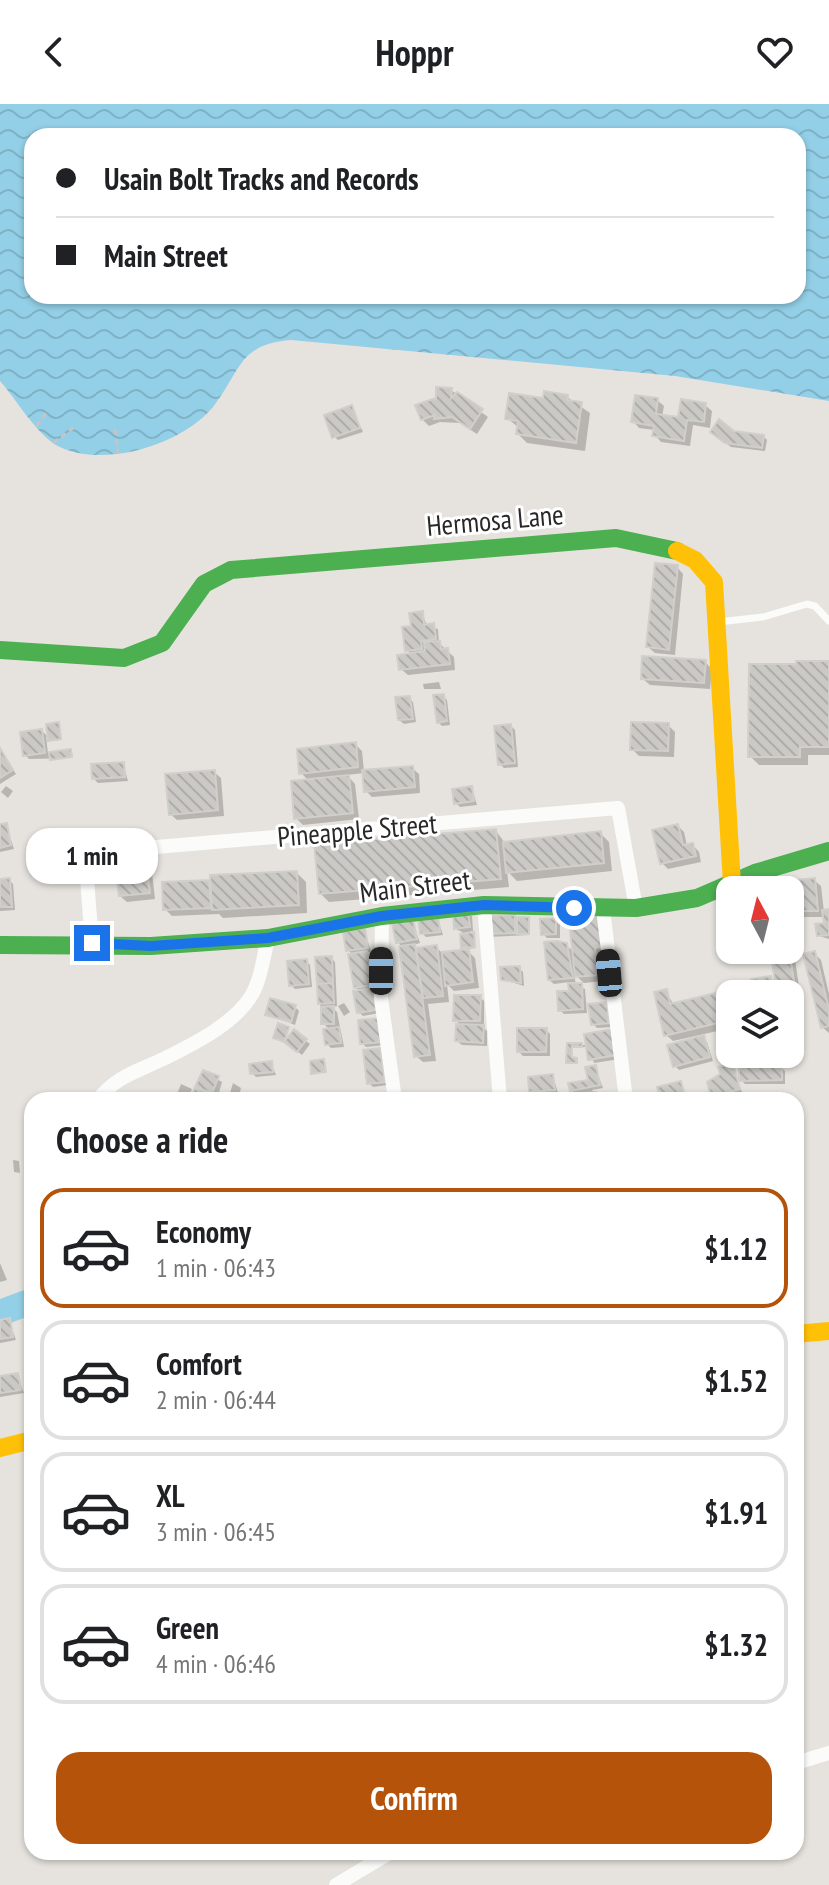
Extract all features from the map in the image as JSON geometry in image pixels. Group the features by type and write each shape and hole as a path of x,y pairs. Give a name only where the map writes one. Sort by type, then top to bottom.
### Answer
{"street":[{"name":"Hermosa Lane","path":"0,650 124,658 162,643 204,584 231,570 616,538 671,547 703,564 714,582 731,876"},
{"name":"Pineapple Street","path":"92,943 85,853 618,808 636,908"},
{"name":"Main Street","path":"749,876 829,851"},
{"name":"Main Street","path":"0,945 92,943 151,946 268,938 382,916 484,905 636,908 697,898 716,890"},
{"path":"484,905 499,1092"},
{"path":"603,909 625,1092"},
{"path":"382,916 381,998 394,1092"},
{"path":"106,1092 124,1075 160,1060 224,1023 248,1000 256,986 268,938"},
{"path":"804,1333 829,1331"},
{"path":"0,1448 24,1442"},
{"path":"804,1761 829,1753"},
{"path":"340,1884 378,1860"}],"lane":[{"path":"715,622 763,617 807,604 815,606 829,621"}],"path":[{"path":"36,426 47,412"},
{"path":"53,443 73,428"},
{"path":"115,429 118,453"}],"water":[{"path":"0,104 829,104 829,401 675,376 291,340 260,347 250,353 213,407 199,421 162,442 140,450 95,455 74,452 56,445 33,424 0,381"}],"building":[{"path":"436,387 452,388 451,398 457,392 483,409 470,429 452,417 434,419 435,415 421,420 415,405 436,398"},
{"path":"544,391 568,395 567,400 582,402 576,443 516,434 518,421 505,419 509,393 543,398"},
{"path":"635,395 658,398 656,414 678,417 681,399 706,403 704,422 687,420 684,441 652,436 654,426 631,422"},
{"path":"352,405 360,428 332,438 324,415"},
{"path":"719,419 734,431 764,435 762,448 725,443 710,432"},
{"path":"655,563 678,565 669,650 646,647"},
{"path":"423,611 424,625 434,623 436,639 421,641 422,649 405,651 402,627 411,626 409,613"},
{"path":"440,641 441,649 448,648 450,664 399,670 397,655 425,651 424,642"},
{"path":"642,656 706,660 704,683 641,679"},
{"path":"796,661 829,661 829,747 800,747 800,757 748,757 749,664 796,664"},
{"path":"444,694 447,721 437,723 433,695"},
{"path":"410,696 413,719 398,720 395,697"},
{"path":"59,722 61,739 48,741 46,724"},
{"path":"631,722 669,723 668,751 630,750"},
{"path":"511,724 515,763 498,765 494,726"},
{"path":"42,729 45,753 23,756 20,732"},
{"path":"356,742 358,767 299,774 297,749"},
{"path":"0,748 13,770 0,778"},
{"path":"71,749 72,757 50,760 49,752"},
{"path":"124,762 125,777 92,779 91,764"},
{"path":"413,766 415,787 364,792 362,770"},
{"path":"215,770 218,810 169,815 165,774"},
{"path":"349,775 353,813 294,819 291,781"},
{"path":"472,786 474,801 454,804 452,789"},
{"path":"7,823 11,845 0,848 0,824"},
{"path":"678,824 683,845 693,843 696,856 660,864 652,830"},
{"path":"496,829 501,879 319,894 314,844"},
{"path":"601,831 604,863 506,873 503,842"},
{"path":"146,863 150,893 119,896 115,867"},
{"path":"297,871 299,905 212,910 210,875"},
{"path":"10,878 12,907 0,907 0,879"},
{"path":"815,878 818,911 804,911 804,879"},
{"path":"209,880 211,908 163,910 162,882"},
{"path":"829,909 829,935 817,936 815,924 824,923 822,910"},
{"path":"468,910 470,927 454,929 453,912"},
{"path":"438,915 440,932 420,934 418,917"},
{"path":"515,915 515,933 482,934 481,916"},
{"path":"602,916 605,947 595,948 598,975 575,977 569,920"},
{"path":"517,917 529,917 529,934 517,934"},
{"path":"556,918 556,934 541,935 540,919"},
{"path":"413,919 417,939 396,943 392,923"},
{"path":"365,928 368,948 346,951 343,932"},
{"path":"474,932 475,947 461,948 460,934"},
{"path":"544,942 567,943 573,978 548,980"},
{"path":"415,944 430,1055 414,1057 399,946"},
{"path":"437,945 443,996 423,998 416,948"},
{"path":"469,949 473,982 445,986 442,952"},
{"path":"367,951 373,985 354,988 348,954"},
{"path":"815,951 829,1010 829,1026 821,1028 804,954"},
{"path":"332,956 333,983 317,984 315,957"},
{"path":"307,959 309,984 289,986 287,961"},
{"path":"772,964 791,964 794,980 775,980"},
{"path":"520,966 521,983 501,980 500,967"},
{"path":"771,976 771,980 751,980"},
{"path":"333,983 334,1003 318,1004 317,984"},
{"path":"568,983 582,983 583,1009 558,1011 557,991 569,991"},
{"path":"373,988 376,1010 357,1013 353,991"},
{"path":"667,989 670,1004 716,993 716,1023 664,1036 654,992"},
{"path":"454,995 481,995 480,1021 453,1021"},
{"path":"270,998 296,1005 291,1022 265,1015"},
{"path":"607,1002 609,1023 591,1025 588,1004"},
{"path":"334,1006 334,1024 321,1024 321,1007"},
{"path":"380,1018 382,1042 360,1044 358,1020"},
{"path":"278,1023 289,1027 284,1042 273,1038"},
{"path":"456,1024 484,1025 483,1043 455,1041"},
{"path":"339,1027 341,1043 325,1045 323,1029"},
{"path":"517,1028 547,1028 546,1052 517,1052"},
{"path":"294,1029 307,1039 297,1052 284,1042"},
{"path":"613,1029 617,1055 588,1060 584,1034"},
{"path":"704,1035 710,1057 673,1067 667,1045"},
{"path":"567,1043 582,1043 582,1047 572,1047 572,1057 577,1058 577,1063 566,1063"},
{"path":"380,1048 385,1082 367,1084 363,1050"},
{"path":"324,1059 326,1072 311,1074 310,1061"},
{"path":"272,1061 273,1072 250,1074 249,1064"},
{"path":"596,1065 600,1085 570,1091 568,1083 588,1080 585,1067"},
{"path":"718,1068 734,1068 740,1089 710,1092 707,1082 720,1074"},
{"path":"739,1068 782,1068 782,1080 739,1081"},
{"path":"203,1070 219,1076 212,1092 195,1087"},
{"path":"553,1074 555,1090 529,1092 528,1077"},
{"path":"681,1081 684,1092 659,1092 657,1087"},
{"path":"10,1318 13,1337 0,1339 0,1320"},
{"path":"18,1373 21,1390 0,1393 0,1376"}],"waterway":[{"path":"0,1313 24,1304"}],"traffic: fast":[{"path":"0,650 124,658 162,643 204,584 231,570 616,538 677,551"},
{"path":"0,945 151,946 268,938 382,916 484,905 636,908 697,898 755,873 829,851"}],"traffic: slow":[{"path":"677,551 695,560 714,582 732,876"},
{"path":"804,1333 829,1331"},
{"path":"0,1448 24,1442"}],"route":[{"path":"92,943 151,946 268,938 382,916 484,905 574,908"}]}
